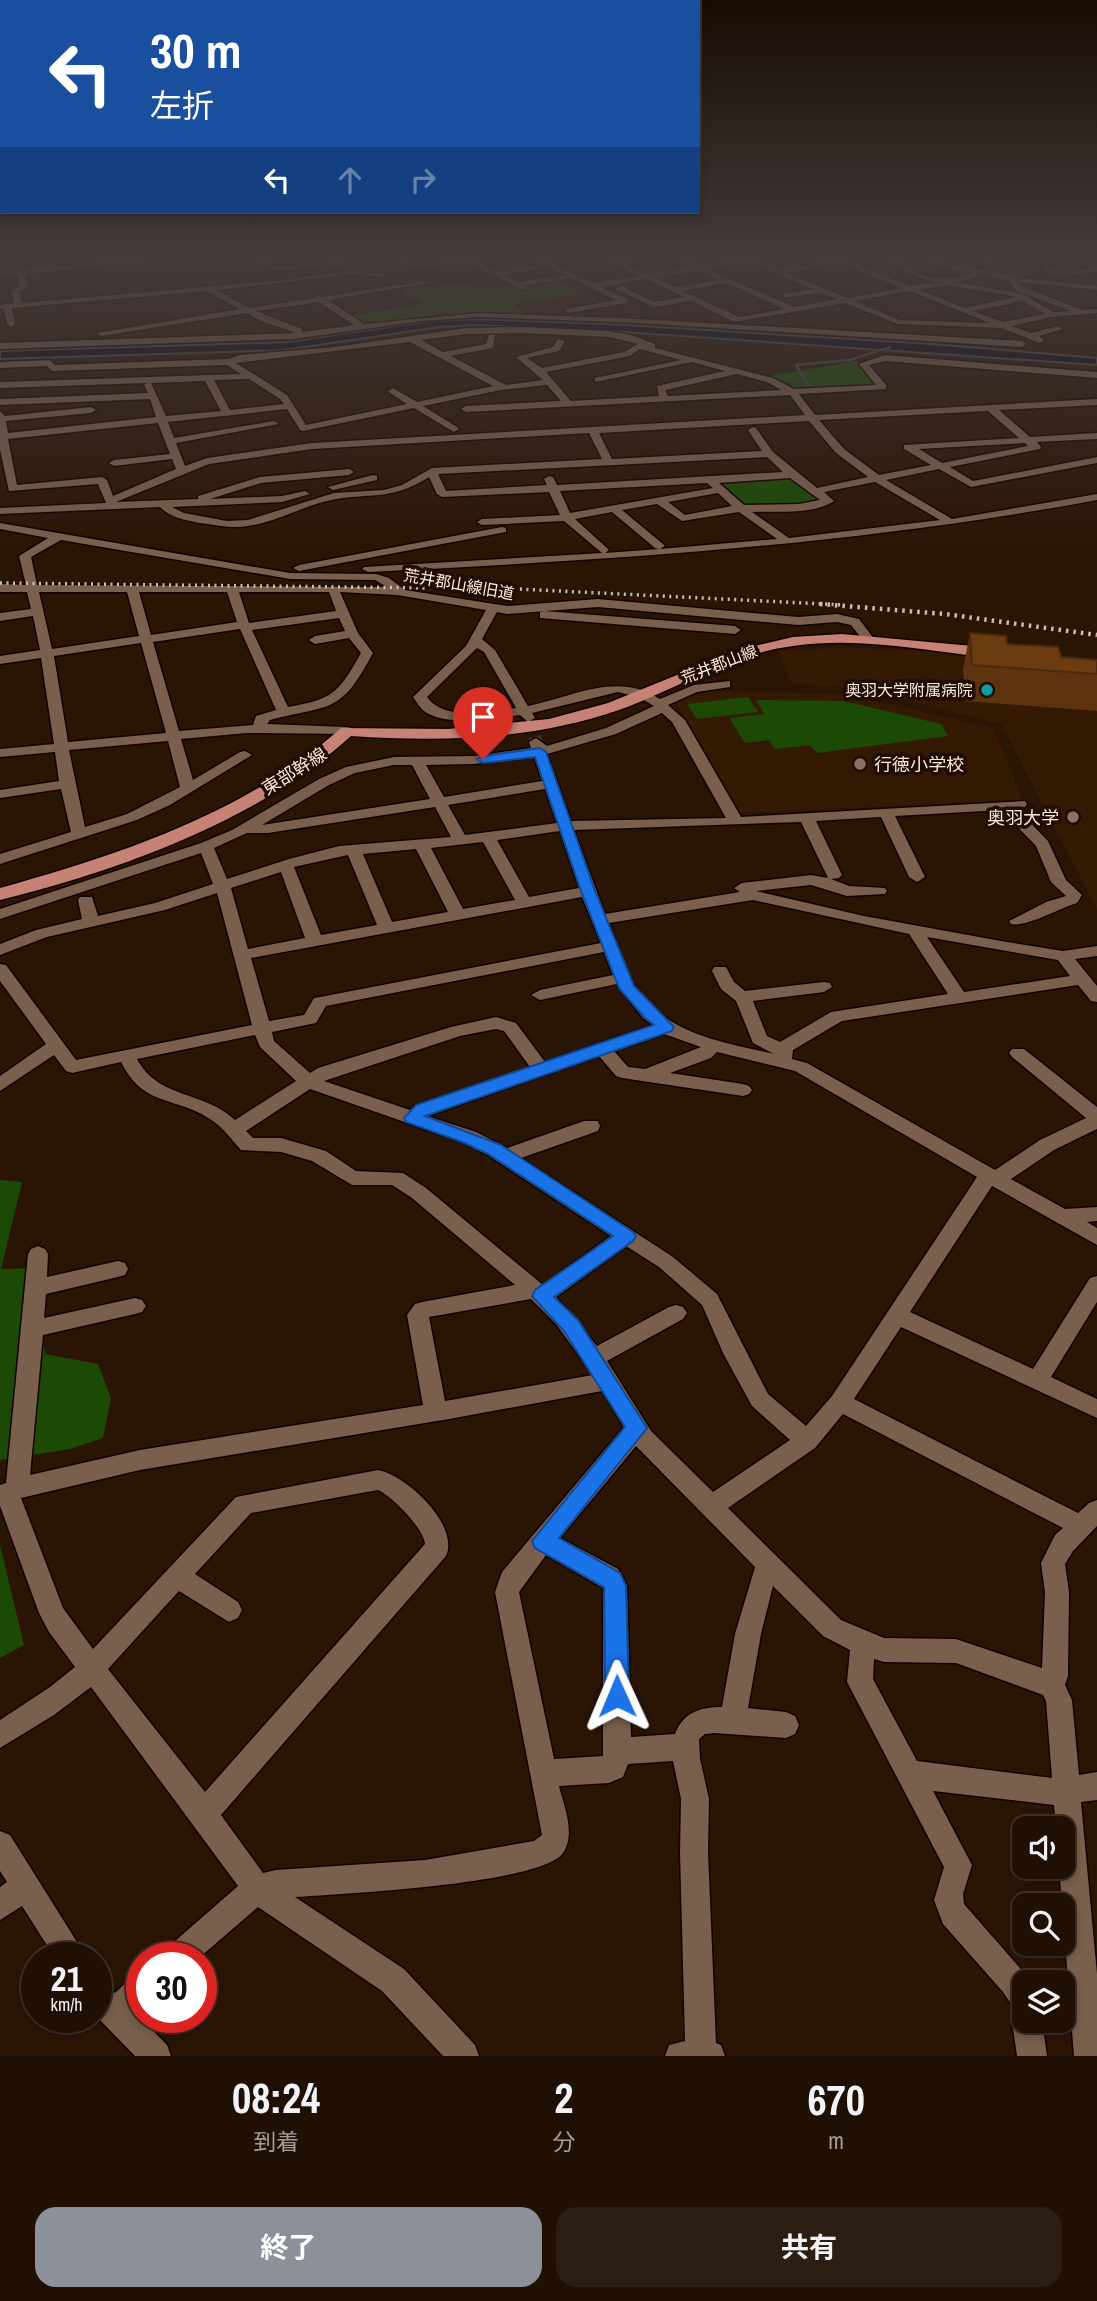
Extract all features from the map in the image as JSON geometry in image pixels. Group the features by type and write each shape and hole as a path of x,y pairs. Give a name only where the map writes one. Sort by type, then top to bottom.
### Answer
{"main road":[{"name":"荒井郡山線","path":"347,731 431,736 519,730 580,716 764,647 818,639 869,640 1005,654"},
{"name":"東部幹線","path":"0,894 91,875 243,802 316,760 347,731"},
{"name":"東部幹線","path":"0,884 139,838 249,786 347,731"}],"street":[{"path":"0,365 50,363 52,368 229,362 240,358 300,353"},
{"path":"438,353 503,387 517,406"},
{"path":"442,355 453,353"},
{"path":"538,353 520,357 540,371 568,403"},
{"path":"540,371 629,353"},
{"path":"669,353 780,383 793,392 840,451 950,522"},
{"path":"593,431 625,414 665,398 883,387 863,364 886,358 1097,375"},
{"path":"598,380 695,359"},
{"path":"229,362 284,397 303,428 503,387 550,382"},
{"path":"578,364 598,380 625,414"},
{"path":"142,365 181,470"},
{"path":"665,398 660,388 738,371"},
{"path":"0,385 253,376"},
{"path":"208,378 227,413"},
{"path":"393,391 454,429"},
{"path":"0,402 154,397"},
{"path":"0,421 94,410 97,399"},
{"path":"466,409 568,403 625,414 813,420"},
{"path":"111,503 181,470 207,461 300,447 1097,405"},
{"path":"88,439 168,430 227,413 290,406"},
{"path":"815,491 1036,447 993,410"},
{"path":"0,414 1,437 13,489"},
{"path":"1,437 274,424"},
{"path":"659,501 682,517 688,518 740,508 799,506 829,501 792,475 769,454 753,430"},
{"path":"593,431 609,463"},
{"path":"1097,436 908,447 971,484 1091,462 1097,468"},
{"path":"164,505 181,516 227,524 249,523 334,496 384,493 406,487 432,471 769,454"},
{"path":"114,463 176,456"},
{"path":"207,461 218,469"},
{"path":"544,466 566,517 603,550"},
{"path":"432,471 442,494 792,475"},
{"path":"198,503 202,498 242,484 286,476 349,472"},
{"path":"230,476 242,484"},
{"path":"0,511 111,503 164,505 282,499 373,478"},
{"path":"0,487 13,489 102,480 111,503"},
{"path":"710,480 740,508 786,541"},
{"path":"482,522 566,517 719,490"},
{"path":"303,577 319,572 849,537 1033,510 1097,497"},
{"path":"23,530 27,518 25,509"},
{"path":"614,509 659,546"},
{"path":"286,575 296,568 501,530 508,527 510,521"},
{"name":"荒井郡山線旧道","path":"0,526 286,575 376,577 385,580 398,592 493,608 524,610 605,603 798,621 837,618 855,622 869,640"},
{"path":"59,536 25,556 47,653 67,784 79,835"},
{"path":"0,588 333,589 398,592"},
{"path":"132,588 144,639 188,788"},
{"path":"232,588 245,626 284,713"},
{"path":"260,729 263,718 316,707 335,700 343,692 367,653 352,634 333,589"},
{"path":"596,620 605,603"},
{"path":"649,625 656,607"},
{"path":"493,608 476,640 421,697 423,704 446,716 526,714 614,688 632,690 671,713 687,734 736,822"},
{"path":"524,610 596,620 735,630"},
{"path":"0,617 36,612"},
{"path":"0,660 344,614"},
{"path":"316,640 352,634"},
{"path":"476,640 489,650 526,714"},
{"path":"245,828 258,830 317,805 362,766 474,760 599,735 658,710 660,705 699,687 725,684"},
{"path":"0,753 260,729 347,731"},
{"path":"538,747 588,891 626,988 666,1027 682,1035 713,1045 783,1057"},
{"path":"0,859 132,817 245,755"},
{"path":"417,761 460,840"},
{"path":"0,794 67,784"},
{"path":"0,914 91,875 145,868 206,846 245,828 317,805 441,802 551,784"},
{"path":"0,950 31,937 159,907 286,865 327,853 353,849 460,840 565,826 736,822 1013,804 1044,844 1057,878 1074,895 1071,900 1052,905 1017,921"},
{"path":"886,812 917,877"},
{"path":"806,817 834,875"},
{"path":"488,836 524,902"},
{"path":"421,844 458,915"},
{"path":"206,846 223,888 266,1043 309,1081 333,1092 476,1140 505,1156 666,1262 710,1300 735,1355 760,1399 807,1441"},
{"path":"353,849 386,928"},
{"path":"286,865 315,942"},
{"path":"599,915 799,880 825,882 853,892 879,891"},
{"path":"240,955 588,891"},
{"path":"23,906 34,909 77,895 84,898 91,922"},
{"path":"599,915 753,895 914,930 1063,956 1097,951"},
{"path":"914,930 960,999"},
{"path":"0,969 72,1067 310,1019 320,1002 611,946"},
{"path":"1063,956 1097,997"},
{"path":"720,971 727,985 744,999 759,1039 783,1057 1097,1237"},
{"path":"540,995 623,978"},
{"path":"783,1057 785,1047 837,1016 1082,979"},
{"path":"744,999 752,995 824,987"},
{"path":"233,1130 324,1072 457,1031 496,1023 510,1027 542,1070"},
{"path":"412,1118 422,1110 666,1027"},
{"path":"645,1076 705,1054 713,1045"},
{"path":"0,1085 55,1046"},
{"path":"604,1050 622,1072 743,1090"},
{"path":"710,1507 807,1441 840,1402 984,1181 1009,1172 1047,1145 1097,1119 1018,1053"},
{"path":"126,1055 138,1078 148,1088 159,1095 215,1113 248,1145 281,1145 319,1156 352,1178 396,1178 419,1193 538,1293 571,1325 637,1428 710,1507 820,1618 864,1644 884,1650 956,1651 1040,1679 1052,1686 1059,1700 1088,2056"},
{"path":"505,1156 591,1126"},
{"path":"1062,1217 1097,1214"},
{"path":"436,1412 418,1315 422,1310 538,1293 626,1236"},
{"path":"38,1254 33,1329 8,1492 52,1613 204,1814 257,1889 393,1980 464,2056"},
{"path":"35,1288 118,1269"},
{"path":"1037,1381 1097,1284"},
{"path":"33,1329 135,1306"},
{"path":"594,1358 676,1313"},
{"path":"896,1315 1097,1409"},
{"path":"8,1492 140,1460 607,1381"},
{"path":"840,1402 1089,1518 1064,1544 1053,1563 1057,1592 1055,1676 1052,1686"},
{"path":"196,1942 257,1889 276,1884 425,1874 540,1854 552,1845 556,1837 507,1602 511,1580 637,1428"},
{"path":"0,1735 75,1686 94,1669 110,1647 239,1507 249,1501 377,1480 388,1482 438,1535 437,1548 204,1814"},
{"path":"542,1773 609,1769 613,1767 618,1751 615,1586 609,1577 543,1541"},
{"path":"733,1719 748,1633 764,1574 771,1569"},
{"path":"176,1575 229,1611"},
{"path":"864,1644 860,1682 958,1865 947,1894 953,1914 1012,1980"},
{"path":"697,2056 695,1798 685,1747 687,1736 700,1722 733,1719 786,1725"},
{"path":"618,1751 685,1747"},
{"path":"909,1774 1050,1791 1097,1786"},
{"path":"0,1845 62,1942"},
{"path":"0,1906 25,1885"},
{"path":"112,2011 156,2056"},
{"path":"1029,2033 1032,2056"}],"shaded area":[{"path":"0,353 192,353 0,359"},
{"path":"924,353 1037,353 1097,358 1097,365"},
{"name":"奥羽大学","path":"851,648 928,651 1097,671 1097,910 1001,724 860,689 791,683 777,650"},
{"name":"行徳小学校","path":"708,691 844,694 993,728 1023,800 740,813 676,702"}],"green space":[{"path":"857,361 880,386 799,391 788,383 768,376"},
{"path":"790,478 824,500 797,505 746,506 717,483"},
{"path":"748,697 758,712 697,719 687,704"},
{"path":"756,700 843,701 941,724 948,736 817,753 810,745 775,749 769,740 745,743 729,718 764,714"},
{"path":"0,1180 22,1182 1,1269 36,1268 45,1354 98,1364 111,1398 103,1438 70,1449 0,1460"},
{"path":"0,1545 24,1645 0,1658"}],"building":[{"path":"970,633 1006,636 1007,644 1058,647 1061,657 1097,660 1097,674 972,665"}],"waterway":[{"path":"816,391 809,387 796,365 850,360 872,353"}],"tunnel":[{"path":"528,718 536,742"}],"railway":[{"path":"0,583 518,589 845,605"},
{"path":"820,604 945,614 1097,635"}],"place":[{"name":"奥羽大学附属病院","path":"987,690"},
{"name":"行徳小学校","path":"860,764"},
{"name":"奥羽大学","path":"1073,817"}],"route":[{"path":"483,759 540,752 588,891 626,988 649,1014 666,1027 422,1110 412,1118 468,1137 495,1150 626,1236 542,1296 571,1325 637,1428 543,1541 609,1577 615,1586 617,1696"}]}
